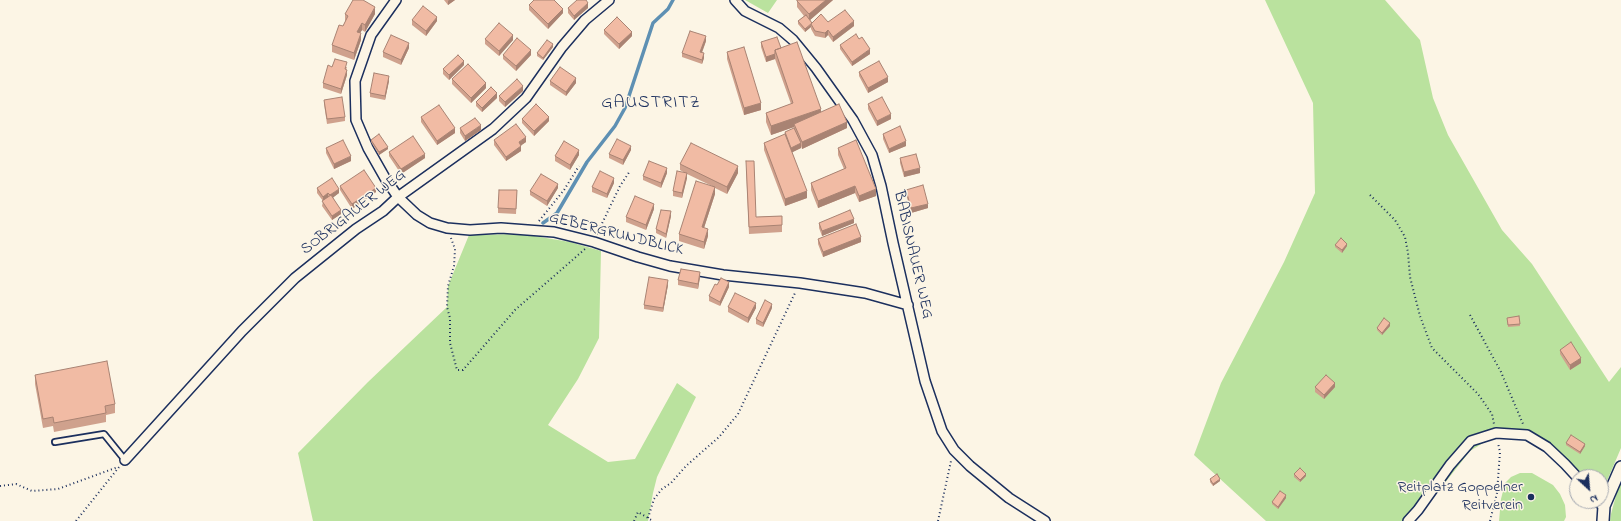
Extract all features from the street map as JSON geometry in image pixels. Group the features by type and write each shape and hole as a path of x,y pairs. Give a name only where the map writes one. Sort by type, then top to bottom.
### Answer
{"street":[{"name":"GEBERGRUNDBLICK","path":"396,0 371,35 355,81 356,120 368,148 398,197 417,215 430,223 447,228 470,230 501,228 554,232 594,242 638,258 670,266 723,275 800,283 864,293 908,305"},
{"name":"SOBRIGAUER WEG","path":"122,464 242,331 295,278 356,229 384,211 398,197 493,129 526,98 562,47 585,20 609,0"},
{"name":"BABISNAUER WEG","path":"735,0 745,11 779,28 793,40 816,68 853,120 872,155 882,186 892,243 925,381 942,431 954,450 970,466 1009,498 1045,521"},
{"path":"1408,521 1450,465 1471,441 1496,433 1527,435 1547,446 1570,469"},
{"path":"1609,488 1621,467"},
{"path":"1601,509 1603,521"}],"lane":[{"path":"55,442 104,434 122,464"}],"path":[{"path":"531,230 564,190 579,166"},
{"path":"447,228 455,249 454,266 448,286 447,307 450,318 450,343 457,370 463,370 515,310 594,242 620,186 630,171"},
{"path":"1370,195 1395,220 1404,237 1408,253 1410,277 1416,303 1432,348 1478,394 1492,414 1500,452 1497,493 1490,521"},
{"path":"648,518 654,499 662,489 671,484 686,466 719,437 738,414 800,283"},
{"path":"1470,315 1501,372 1527,435"},
{"path":"938,521 954,450"},
{"path":"0,486 16,484 32,491 58,489 122,464"},
{"path":"76,521 122,464"},
{"path":"634,521 638,512 653,521"}],"green space":[{"path":"745,0 777,0 768,13"},
{"path":"1265,0 1385,0 1420,40 1433,98 1448,135 1502,230 1532,264 1609,382 1621,367 1621,448 1609,476 1609,469 1569,469 1569,476 1562,466 1538,445 1515,437 1488,440 1470,451 1415,521 1266,521 1194,455 1221,383 1284,262 1315,193 1313,103"},
{"path":"522,234 570,242 601,251 599,338 578,379 548,425 608,462 635,459 677,383 696,397 657,477 648,521 313,521 298,453 368,382 447,307 448,286 469,235"},
{"name":"Reitplatz Goppelner Reitverein","path":"1520,473 1532,473 1553,485 1560,494 1565,505 1566,517 1564,521 1499,521 1501,499 1505,483 1511,477"},
{"path":"1621,477 1621,521 1610,521 1611,514"}],"building":[{"path":"353,0 363,0 375,7 365,25 362,23 357,32 361,33 354,53 332,45 339,25 343,26 348,16 345,14"},
{"path":"534,0 554,0 563,9 548,24 529,5"},
{"path":"577,0 586,0 588,3 574,16 568,8"},
{"path":"797,0 826,0 809,14"},
{"path":"423,6 437,17 426,31 412,20"},
{"path":"845,10 854,21 833,37 828,30 825,33 815,31 811,24 821,14 828,22"},
{"path":"806,15 812,23 805,29 798,21"},
{"path":"617,17 632,32 619,44 604,30"},
{"path":"499,23 513,35 499,51 485,39"},
{"path":"690,31 706,36 700,52 704,53 702,60 682,53"},
{"path":"856,34 859,39 862,37 870,49 852,62 840,45"},
{"path":"391,35 409,43 401,60 383,52"},
{"path":"777,37 781,48 775,50 775,54 766,57 761,42"},
{"path":"517,38 531,50 516,66 503,55"},
{"path":"547,40 553,44 543,58 537,53"},
{"path":"797,42 821,109 771,126 766,113 793,103 775,50"},
{"path":"744,47 761,103 744,108 727,52"},
{"path":"458,55 464,61 449,75 443,69"},
{"path":"335,59 347,62 345,69 347,70 341,89 323,83 328,65 332,67"},
{"path":"879,61 888,77 868,88 859,72"},
{"path":"468,64 486,83 471,98 452,79"},
{"path":"560,67 576,78 566,92 550,81"},
{"path":"374,73 389,76 385,96 370,93"},
{"path":"517,79 523,86 505,102 499,96"},
{"path":"491,87 497,93 482,108 476,102"},
{"path":"342,97 345,117 327,119 324,100"},
{"path":"882,97 891,114 877,121 868,104"},
{"path":"536,104 549,117 534,131 522,119"},
{"path":"839,104 847,122 802,142 794,124"},
{"path":"439,105 455,128 437,141 421,117"},
{"path":"475,118 481,125 465,136 460,128"},
{"path":"516,124 526,137 519,142 521,146 506,157 494,140"},
{"path":"900,126 906,141 889,149 883,134"},
{"path":"794,128 801,143 791,148 785,132"},
{"path":"379,134 388,147 379,152 371,140"},
{"path":"785,134 807,191 785,199 764,143"},
{"path":"413,136 425,154 401,169 389,152"},
{"path":"617,139 631,146 623,160 609,154"},
{"path":"343,140 351,156 334,164 326,148"},
{"path":"856,140 876,189 859,196 855,186 818,201 811,183 846,168 838,148"},
{"path":"564,141 579,150 570,165 555,156"},
{"path":"691,143 738,166 727,187 680,164"},
{"path":"916,154 920,168 904,172 900,158"},
{"path":"649,161 667,168 661,183 643,176"},
{"path":"746,161 754,161 756,217 782,216 782,225 749,227"},
{"path":"364,170 376,188 352,204 340,186"},
{"path":"600,171 614,178 607,194 592,187"},
{"path":"677,171 687,173 682,193 673,191"},
{"path":"541,174 558,184 547,201 530,191"},
{"path":"332,178 339,189 330,195 328,193 323,197 317,188"},
{"path":"696,181 715,187 702,227 708,229 704,242 679,234"},
{"path":"923,185 928,204 911,208 906,190"},
{"path":"499,190 517,190 516,209 498,208"},
{"path":"331,195 341,210 332,216 322,201"},
{"path":"635,196 654,204 646,225 626,217"},
{"path":"661,210 671,211 666,234 656,229"},
{"path":"850,210 854,219 822,231 819,223"},
{"path":"856,224 861,237 823,252 818,239"},
{"path":"1341,238 1347,244 1342,250 1335,245"},
{"path":"681,269 700,272 698,284 678,280"},
{"path":"649,277 668,280 663,308 644,305"},
{"path":"721,278 729,282 720,302 709,296 715,284 717,285"},
{"path":"735,293 756,303 748,318 728,307"},
{"path":"765,300 772,304 763,323 756,319"},
{"path":"1519,316 1520,324 1508,325 1507,318"},
{"path":"1384,318 1390,323 1382,333 1377,328"},
{"path":"1571,342 1581,358 1570,365 1560,350"},
{"path":"107,361 115,404 105,406 106,413 54,423 53,417 43,419 35,375"},
{"path":"1326,375 1335,383 1324,395 1315,387"},
{"path":"1571,435 1585,444 1580,452 1566,443"},
{"path":"1300,468 1306,474 1300,480 1294,474"},
{"path":"1217,474 1220,479 1213,484 1210,479"},
{"path":"1280,491 1286,495 1278,507 1272,502"}],"waterway":[{"path":"543,223 557,213 587,162 615,126 625,108 653,23 668,9 673,0"}],"place":[{"name":"Reitplatz Goppelner Reitverein","path":"1531,497"}],"district":[{"name":"GAUSTRITZ","path":"651,104"}]}
